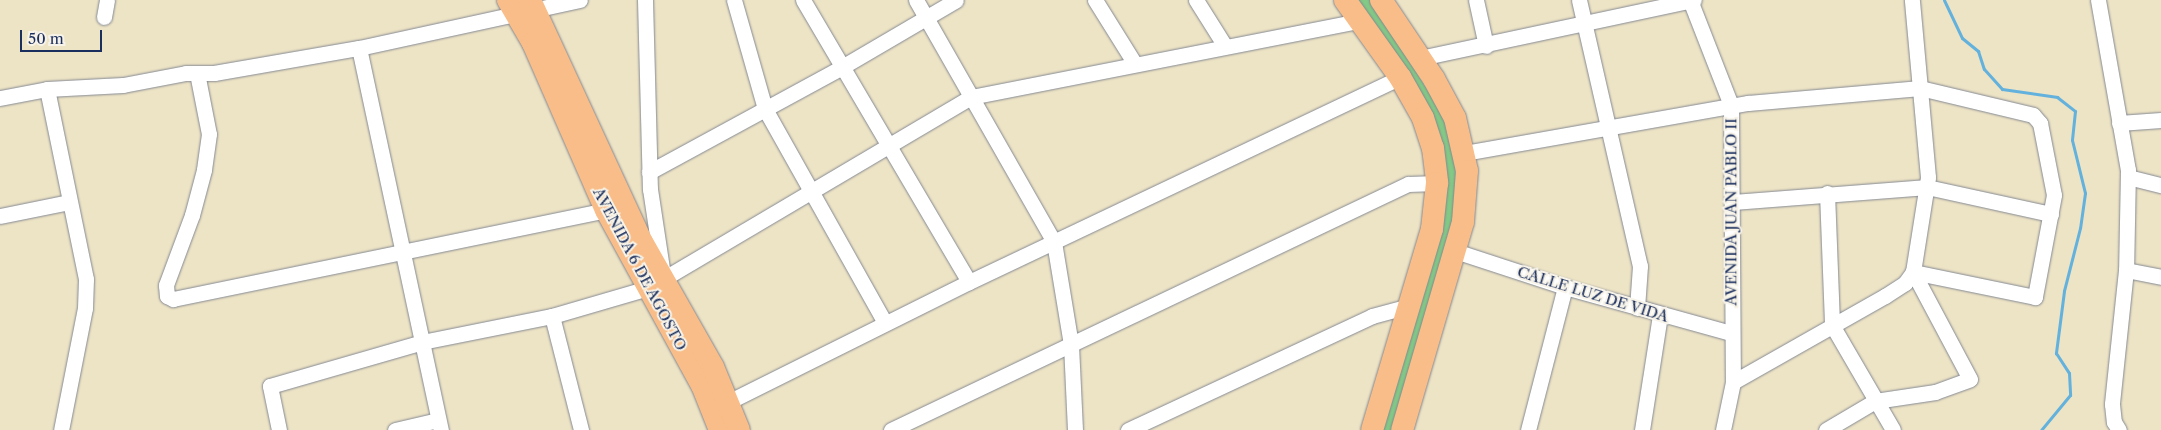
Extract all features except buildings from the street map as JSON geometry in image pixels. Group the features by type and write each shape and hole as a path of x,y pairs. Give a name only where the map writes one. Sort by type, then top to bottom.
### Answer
{"highway":[{"path":"1345,0 1400,77 1428,131 1437,183 1432,229 1372,430"},
{"path":"1381,0 1420,58 1455,118 1464,153 1467,196 1455,251 1402,430"},
{"name":"AVENIDA 6 DE AGOSTO","path":"523,6 533,43 606,210 656,284 721,414 739,430"},
{"name":"AVENIDA 6 DE AGOSTO","path":"523,6 642,242 656,284"}],"street":[{"path":"104,17 108,0"},
{"path":"0,98 47,89 123,85 360,48 523,6 580,0"},
{"path":"646,0 650,172 656,284"},
{"path":"734,0 765,109 810,193 885,324"},
{"path":"803,0 969,282"},
{"path":"916,0 1054,242 1071,345 1075,430"},
{"path":"650,172 842,67 956,0"},
{"path":"1095,0 1135,64"},
{"path":"1196,0 1225,46"},
{"path":"1476,0 1486,46"},
{"path":"1579,0 1640,266 1637,308"},
{"path":"1420,58 1486,46 1691,0"},
{"name":"AVENIDA JUAN PABLO II","path":"1691,0 1731,105 1733,202 1731,333 1733,382 1723,430"},
{"path":"1733,382 1885,296 1905,283 1913,272 1927,187 1912,0"},
{"path":"2098,0 2128,177 2126,270 2112,404 2114,422 2119,430"},
{"path":"275,427 270,386 422,342 552,316 656,284 970,97 1360,21"},
{"path":"360,48 440,425 395,430"},
{"path":"196,73 209,134 204,170 192,215 166,285 167,296 173,299 606,210"},
{"path":"721,414 885,324 969,282 1400,77"},
{"path":"1464,153 1608,129 1731,105 1920,88 2033,115 2040,123 2054,195 2035,297 1913,272"},
{"path":"47,89 86,279 85,308 61,430"},
{"path":"2120,123 2161,120"},
{"path":"2128,177 2161,185"},
{"path":"892,430 1408,184 1437,183"},
{"path":"1733,202 1827,193 1927,187 2051,214"},
{"path":"1827,193 1832,325 1893,430"},
{"path":"0,216 69,202"},
{"name":"CALLE LUZ DE VIDA","path":"1455,251 1564,287 1731,333"},
{"path":"2126,270 2161,277"},
{"path":"1826,430 1875,400 1935,392 1970,380 1913,272"},
{"path":"1528,430 1564,287"},
{"path":"1128,430 1372,316 1409,306"},
{"path":"1642,430 1660,314"},
{"path":"552,316 582,430"}],"green space":[{"path":"1354,0 1370,0 1439,108 1451,136 1459,196 1393,430 1380,430 1444,178"}],"waterway":[{"path":"1944,0 1962,38 1978,51 1984,69 2002,89 2057,97 2075,111 2072,140 2085,193 2080,228 2064,291 2056,353 2069,373 2070,395 2041,430"}]}
